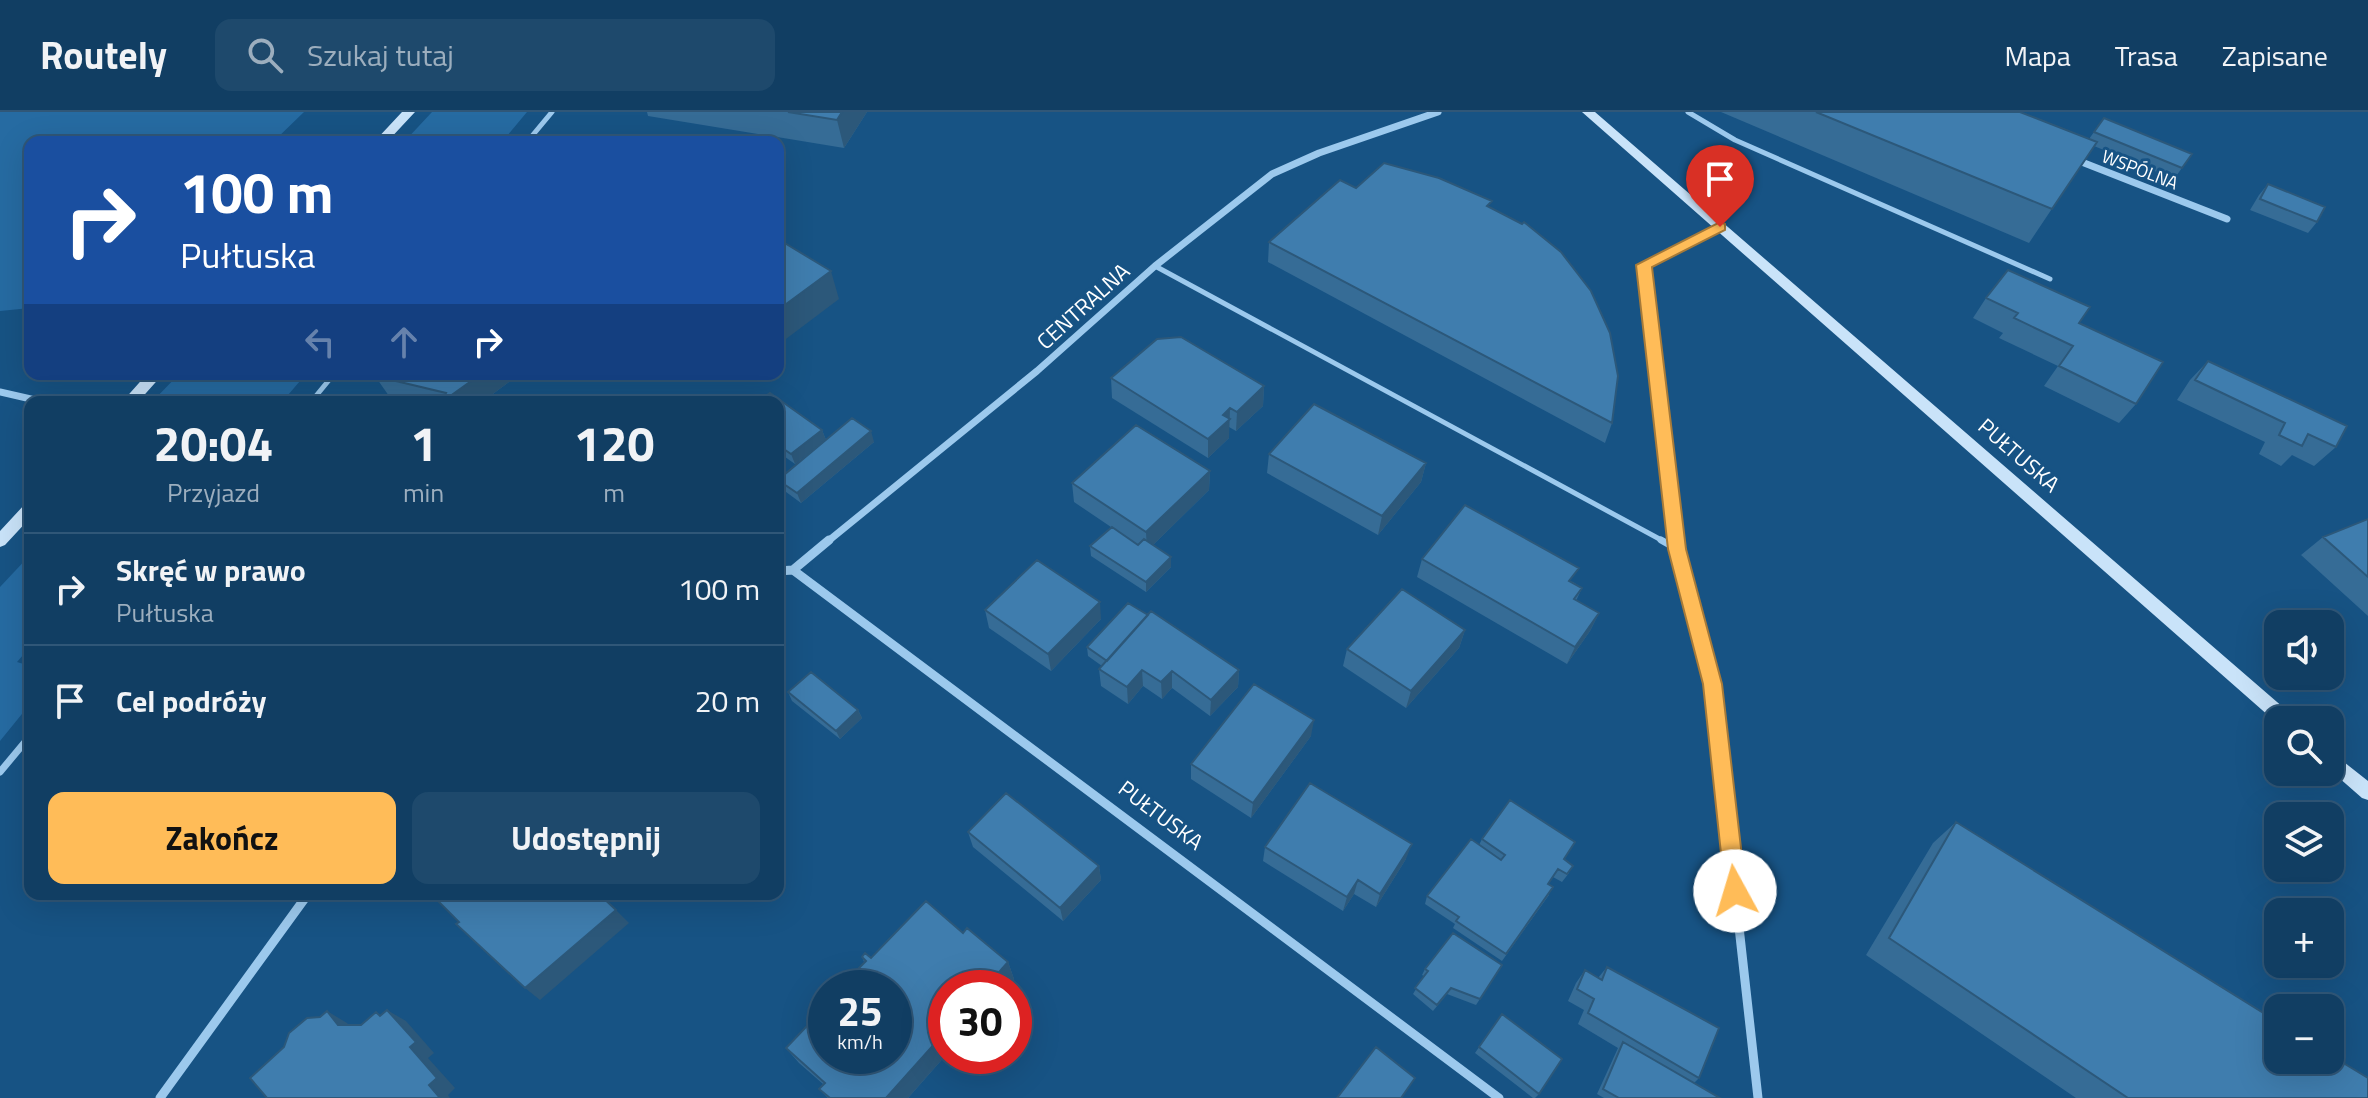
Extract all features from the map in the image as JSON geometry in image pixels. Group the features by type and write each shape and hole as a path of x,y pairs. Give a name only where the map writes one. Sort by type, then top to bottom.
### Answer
{"street":[{"path":"386,136 409,112"},
{"name":"CENTRALNA","path":"793,570 1037,371 1155,266 1272,174 1319,153 1438,112"},
{"name":"PUŁTUSKA","path":"1588,112 2270,706"},
{"name":"WSPÓLNA","path":"2069,157 2227,219"},
{"path":"1720,227 1644,265 1677,549 1712,684 1758,1098"},
{"path":"135,396 150,380"},
{"path":"0,392 24,397"},
{"path":"0,541 24,515"},
{"path":"784,571 793,570"},
{"name":"PUŁTUSKA","path":"793,570 1499,1098"},
{"path":"2344,771 2368,792"},
{"path":"160,1098 304,900"}],"lane":[{"path":"532,136 552,112"},
{"path":"1688,112 1735,140 2050,279"},
{"path":"1155,266 1677,549"},
{"path":"316,396 329,380"},
{"path":"0,772 24,743"}],"shaded area":[{"path":"0,112 304,112 279,136 24,136 24,309 0,311"},
{"path":"432,112 527,112 507,136 410,136"},
{"path":"173,380 301,380 287,396 158,396"},
{"path":"24,561 24,654 17,662 24,664 24,711 0,741 0,587"}],"building":[{"path":"788,112 842,112 837,120"},
{"path":"1816,112 2020,112 2097,142 2052,209"},
{"path":"2104,118 2192,154 2182,168 2094,132"},
{"path":"1384,163 1439,178 1492,201 1487,206 1522,224 1524,222 1561,252 1591,291 1610,333 1618,376 1612,423 1269,242 1340,180 1356,188"},
{"path":"2268,184 2325,207 2317,222 2260,199"},
{"path":"784,243 831,271 784,306"},
{"path":"2008,270 2090,307 2079,323 2163,362 2136,404 2059,366 2073,346 2014,318 2018,313 1986,298"},
{"path":"1181,337 1264,386 1237,412 1230,408 1223,415 1230,419 1208,439 1111,378 1157,339"},
{"path":"2208,361 2347,426 2336,447 2308,434 2302,446 2279,435 2285,423 2195,380"},
{"path":"392,380 473,380 450,396 444,396 446,393"},
{"path":"784,403 822,430 791,454 784,449"},
{"path":"1314,404 1426,463 1382,516 1269,454"},
{"path":"852,418 871,431 797,493 784,484 784,475"},
{"path":"1136,425 1210,471 1146,532 1072,483"},
{"path":"1465,505 1579,568 1569,581 1582,588 1574,599 1599,613 1575,647 1422,559"},
{"path":"2368,519 2368,577 2323,537"},
{"path":"1112,527 1138,545 1144,539 1171,557 1146,582 1090,546"},
{"path":"1037,560 1100,602 1048,654 985,610"},
{"path":"1402,589 1465,630 1411,691 1347,649"},
{"path":"1128,603 1148,615 1107,661 1087,647"},
{"path":"1151,611 1239,670 1211,700 1172,671 1161,682 1142,670 1127,687 1099,669"},
{"path":"811,672 858,710 836,731 788,692"},
{"path":"1254,684 1314,720 1253,803 1191,764"},
{"path":"1310,783 1412,844 1380,894 1358,880 1347,897 1265,847"},
{"path":"1006,793 1099,866 1060,908 968,832"},
{"path":"1510,800 1575,842 1564,859 1573,866 1567,874 1558,869 1548,884 1553,887 1506,954 1456,921 1459,917 1427,896 1471,839 1501,860 1505,855 1482,839"},
{"path":"1956,822 2264,1013 2264,1074 2344,1074 2344,1063 2368,1078 2368,1098 2128,1098 1889,938"},
{"path":"437,900 605,900 616,910 525,988 456,924 459,922"},
{"path":"926,901 963,933 967,928 1008,962 1001,970 928,970 928,1051 912,1069 912,970 857,970 866,961 862,957 865,953 871,958"},
{"path":"1453,933 1502,965 1480,999 1451,988 1437,1005 1415,988 1428,971 1425,969"},
{"path":"1607,967 1719,1028 1699,1078 1588,1013 1594,999 1577,989 1585,970 1602,980"},
{"path":"387,1010 416,1042 410,1047 437,1078 429,1085 440,1098 267,1098 250,1078 284,1047 289,1033 307,1018 320,1017 327,1011 338,1025 361,1025 376,1012 380,1016"},
{"path":"1502,1014 1562,1059 1539,1094 1479,1047"},
{"path":"808,1025 808,1068 786,1048"},
{"path":"1623,1042 1720,1098 1619,1098 1603,1089"},
{"path":"1376,1047 1415,1078 1401,1098 1337,1098"},
{"path":"815,1074 907,1074 886,1098 830,1098 819,1089 825,1083"}],"route":[{"path":"1720,227 1644,265 1677,549 1712,684 1735,891"}]}
